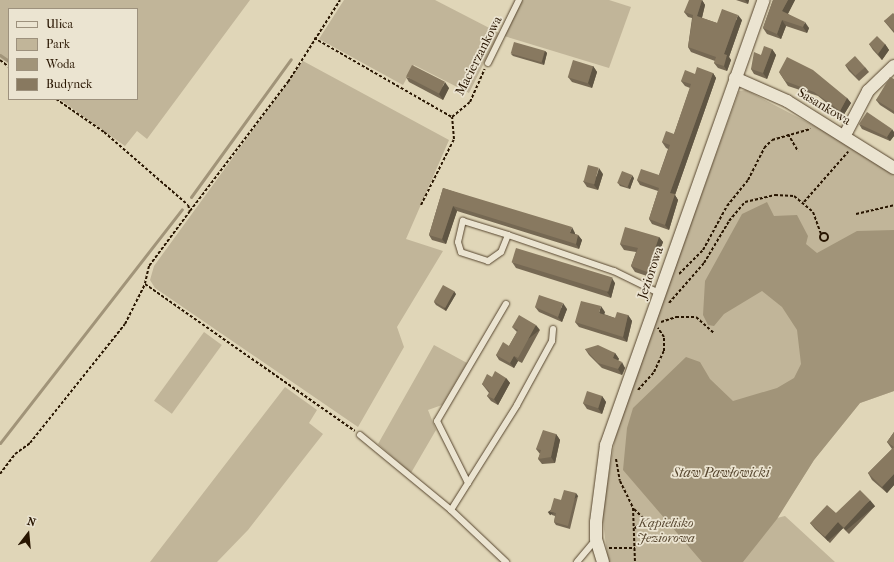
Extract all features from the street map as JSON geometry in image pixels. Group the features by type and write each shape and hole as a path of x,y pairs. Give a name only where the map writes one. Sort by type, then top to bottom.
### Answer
{"street":[{"name":"Jeziorowa","path":"603,562 597,544 598,496 606,445 659,292 764,0"},
{"path":"850,138 868,91 894,66"},
{"name":"Sasankowa","path":"735,78 787,101 850,138 894,168"}],"lane":[{"name":"Macierzankowa","path":"488,63 519,0"},
{"path":"508,235 501,252 488,261 461,252 458,242 463,221 508,235 614,271 659,292"},
{"path":"468,483 437,421 506,304"},
{"path":"451,510 549,347 553,329"},
{"path":"360,435 451,510 506,562"},
{"path":"577,562 597,544"}],"path":[{"path":"0,474 30,443 125,324 145,284 149,266 288,82 314,38 340,0"},
{"path":"314,38 452,117 454,139 421,205"},
{"path":"0,60 8,66"},
{"name":"Macierzankowa","path":"452,117 470,102 488,63"},
{"path":"57,100 169,185 186,200 190,210"},
{"path":"663,281 677,276 700,253 727,206 748,180 764,148 788,134 823,122"},
{"path":"788,134 798,151"},
{"path":"804,202 842,162 850,138"},
{"path":"668,304 704,263 729,221 745,202 785,195 804,202 817,218 821,234"},
{"path":"856,214 894,205"},
{"path":"145,284 360,435"},
{"path":"658,322 676,317 696,317 714,333"},
{"path":"635,393 654,372 664,351 664,337 658,322 659,318"},
{"path":"616,456 620,481 633,508 645,520 634,529"},
{"path":"633,508 635,562"},
{"path":"597,544 635,548"}],"green space":[{"path":"0,0 250,0 147,139 137,131 125,146 60,100 138,100 138,8 8,8 8,63 0,58"},
{"path":"344,0 435,0 499,33 469,93 414,65 403,85 319,39"},
{"path":"520,0 609,0 631,7 609,68 504,36"},
{"path":"303,61 449,140 406,239 443,251 397,327 404,347 358,427 155,288 150,280 154,266"},
{"name":"Kąpielisko Jeziorowa","path":"746,90 826,132 894,175 894,391 860,403 814,460 777,518 785,516 835,562 608,562 602,513 617,427 739,91"},
{"path":"204,332 222,345 172,414 154,401"},
{"path":"434,345 467,363 442,405 428,410 436,430 411,473 378,444"},
{"path":"285,387 317,410 309,423 323,434 248,530 217,562 150,562"}],"water":[{"name":"Staw Pawłowicki","path":"767,202 774,216 797,215 808,236 806,244 817,253 857,231 894,230 894,391 860,403 814,460 777,519 743,562 702,562 623,470 627,428 633,408 686,357 700,362 710,379 733,401 777,388 794,378 801,364 797,330 782,307 762,291 724,314 714,326 708,325 703,315 705,281 742,214"}],"building":[{"path":"689,0 702,0 697,16 717,23 722,9 738,15 724,54 727,55 724,66 714,63 716,57 688,47 693,15 684,12"},
{"path":"773,0 788,0 782,11 805,22 803,27 782,20 777,34 763,28"},
{"path":"893,13 894,14 894,31 884,21"},
{"path":"877,36 885,44 878,54 869,44"},
{"path":"514,42 545,51 541,62 511,54"},
{"path":"764,46 772,49 763,73 751,69 754,52 761,55"},
{"path":"855,56 865,67 855,76 845,65"},
{"path":"787,57 813,70 847,98 840,111 814,92 785,81 779,72"},
{"path":"573,60 593,66 588,83 568,77"},
{"path":"412,65 445,82 439,93 406,77"},
{"path":"697,67 713,73 670,193 675,194 665,225 649,219 659,188 637,180 641,169 659,175 670,145 662,142 666,131 674,134 691,84 681,81 685,70 695,74"},
{"path":"890,77 894,79 894,111 876,100"},
{"path":"867,112 892,129 887,137 859,124"},
{"path":"588,165 599,168 594,184 584,181"},
{"path":"622,171 632,175 627,187 617,183"},
{"path":"443,188 572,227 570,233 578,235 576,244 453,206 442,239 429,235"},
{"path":"625,227 659,237 647,272 631,266 638,248 620,244"},
{"path":"516,248 613,278 608,292 512,262"},
{"path":"443,285 454,291 445,308 434,302"},
{"path":"539,295 563,303 558,317 535,307"},
{"path":"581,301 601,306 599,313 615,318 617,312 628,315 623,337 575,322"},
{"path":"519,315 536,325 518,358 514,356 510,363 496,355 503,342 509,346 518,330 512,327"},
{"path":"598,345 615,353 613,358 622,362 618,369 598,363 585,349"},
{"path":"495,371 506,378 494,399 487,396 490,392 482,384 487,374 492,377"},
{"path":"587,391 602,396 598,408 583,403"},
{"path":"543,430 556,434 551,457 538,459 541,450 536,449"},
{"path":"894,432 894,447 887,442"},
{"path":"894,447 894,474 882,487 868,473"},
{"path":"564,490 576,493 568,526 554,522 556,513 550,512 554,498 561,500"},
{"path":"860,490 870,500 844,528 838,522 825,537 810,523 827,505 836,513"}],"waterway":[{"path":"0,55 8,60"},
{"path":"191,197 291,59"},
{"path":"0,443 182,209"}]}
